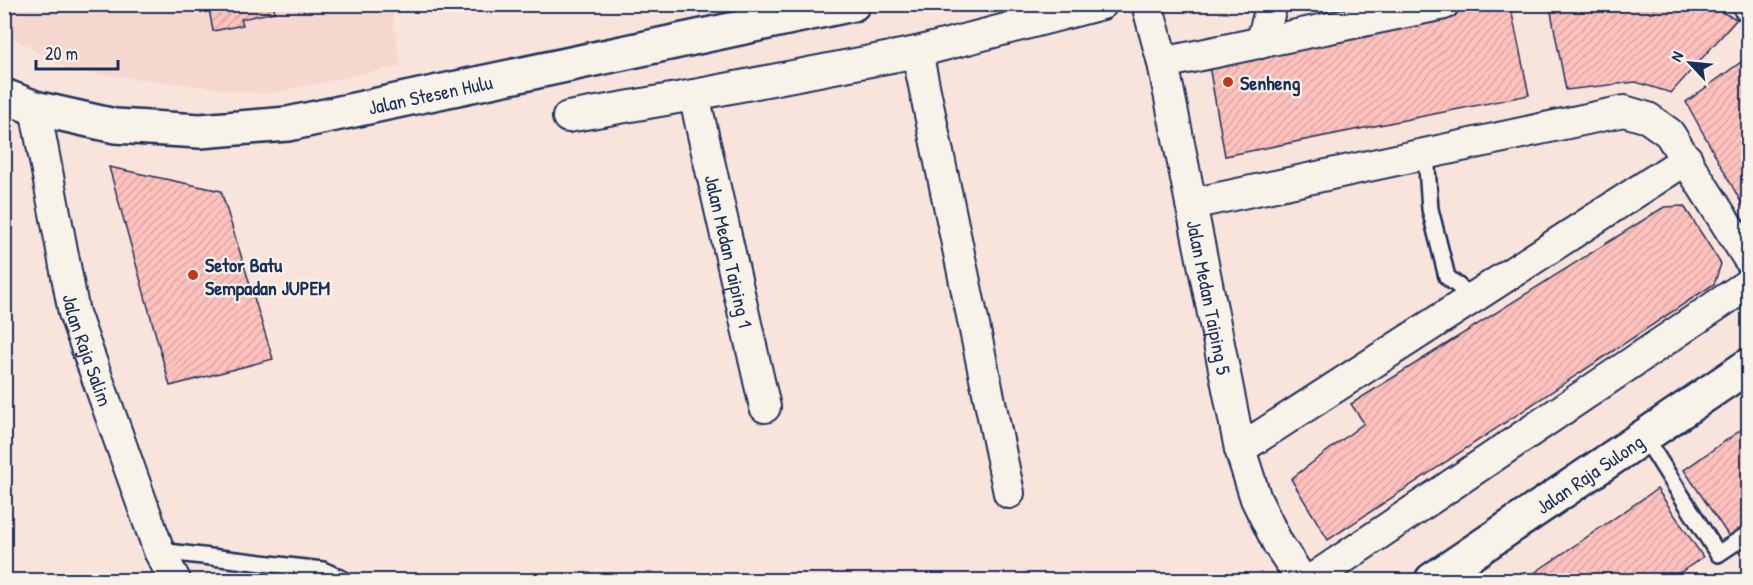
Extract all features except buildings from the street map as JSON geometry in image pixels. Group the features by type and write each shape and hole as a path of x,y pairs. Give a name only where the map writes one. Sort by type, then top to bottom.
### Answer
{"main road":[{"name":"Jalan Stesen Hulu","path":"4,96 35,108 115,126 189,131 288,124 853,4"},
{"name":"Jalan Raja Sulong","path":"1432,580 1749,366"}],"street":[{"path":"568,117 916,52 1102,4"},
{"name":"Jalan Medan Taiping 5","path":"1147,4 1163,63 1240,449 1256,500 1278,544 1302,580"},
{"path":"1262,43 1272,4"},
{"path":"1163,63 1444,4"},
{"path":"916,52 1009,493"},
{"name":"Jalan Medan Taiping 1","path":"694,95 765,407"},
{"name":"Jalan Raja Salim","path":"35,108 74,313 159,551 175,580"},
{"path":"1191,204 1624,111 1648,118 1669,133 1749,258"},
{"path":"1240,449 1687,159"},
{"path":"1311,580 1749,284"}],"lane":[{"path":"1426,154 1430,209 1447,277 1473,297"},
{"path":"1644,436 1718,554 1749,534"},
{"path":"159,551 322,570 345,580"}],"shaded area":[{"path":"5,5 391,5 401,66 266,94 71,71 5,33"}],"place":[{"name":"Senheng","path":"1228,82"},
{"name":"Setor Batu Sempadan JUPEM","path":"193,275"}]}
